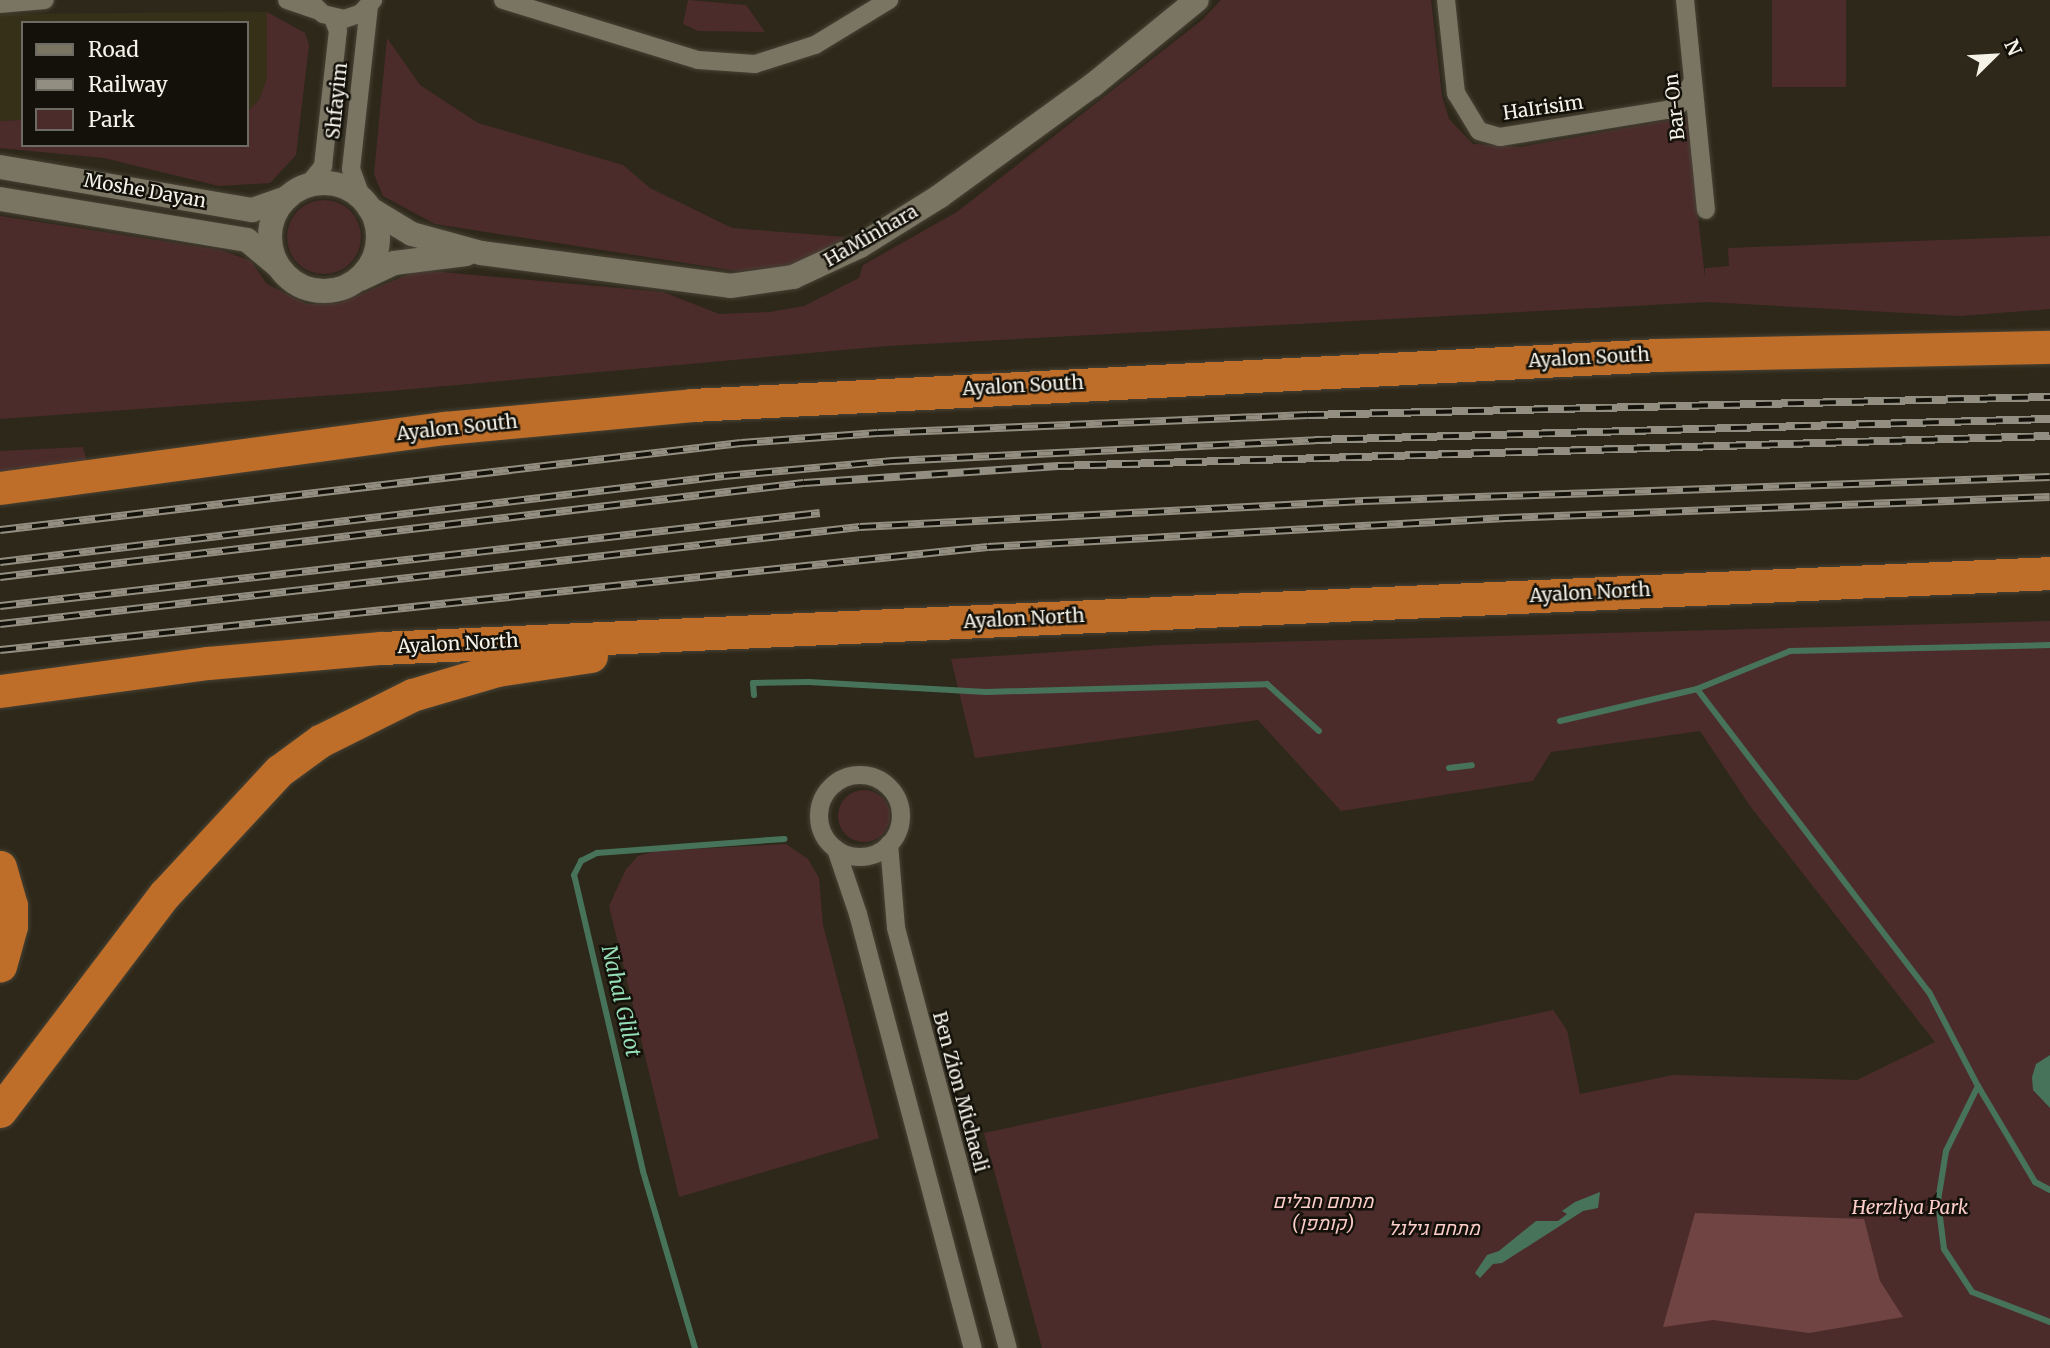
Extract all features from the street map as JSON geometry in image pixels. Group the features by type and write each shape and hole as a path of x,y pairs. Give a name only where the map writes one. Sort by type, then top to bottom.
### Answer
{"highway":[{"name":"Ayalon South","path":"0,488 445,428 692,405 1660,355 2050,347"},
{"name":"Ayalon North","path":"0,691 208,663 382,648 2050,573"},
{"path":"0,1111 44,1057 101,976 215,836 279,771 320,741 412,695 497,670 771,631"},
{"path":"0,867 11,905 11,926 0,966"}],"street":[{"path":"0,4 45,0"},
{"path":"287,0 320,10"},
{"path":"503,0 698,60 755,64 815,46 889,0"},
{"name":"HaMinhara","path":"366,204 412,234 481,253 730,286 793,277 860,246 940,195 1093,85 1197,0"},
{"name":"HaIrisim","path":"1446,0 1456,93 1479,131 1500,137 1667,110 1679,104 1693,81"},
{"name":"Bar-On","path":"1685,0 1706,210"},
{"name":"Shfayim","path":"320,10 350,18 371,3"},
{"name":"Shfayim","path":"366,204 351,169 371,3"},
{"name":"Shfayim","path":"297,192 323,166 338,31 320,10"},
{"name":"Moshe Dayan","path":"0,167 251,210 297,192"},
{"path":"330,183 366,204 377,230 375,254 354,282 334,290 313,290 288,277 279,266 270,238 272,222 297,192 330,183"},
{"name":"Moshe Dayan","path":"0,199 247,240 279,266"},
{"name":"HaMinhara","path":"354,282 394,263 481,253"},
{"path":"836,849 859,857 889,844 900,824 896,797 880,780 859,775 830,788 820,807 821,828 836,849 862,927 973,1348"},
{"name":"Ben Zion Michaeli","path":"889,844 895,928 1008,1348"}],"shaded area":[{"path":"267,12 267,78 259,100 248,111 248,21 21,21 21,120 0,121 0,14"},
{"path":"2050,1055 2050,1108 2033,1090 2032,1077 2036,1064"},
{"path":"1600,1192 1598,1208 1583,1211 1502,1263 1493,1264 1480,1278 1475,1273 1487,1255 1499,1251 1536,1221 1558,1221 1567,1214 1562,1211 1575,1202"},
{"path":"1695,1213 1864,1219 1880,1281 1903,1317 1809,1333 1713,1320 1663,1327"}],"green space":[{"path":"688,0 746,5 765,32 698,31 683,24"},
{"path":"1221,0 1431,0 1442,96 1449,119 1473,144 1520,147 1687,117 1705,278 1705,268 1729,266 1728,248 2050,236 2050,309 1960,316 1707,302 887,346 390,391 0,419 0,216 221,250 251,261 267,284 307,304 339,303 419,270 663,292 719,314 770,312 804,306 859,278 863,265 957,212 1202,20"},
{"path":"1772,0 1846,0 1846,87 1772,87"},
{"path":"267,12 305,33 309,45 296,155 270,183 219,186 104,158 0,148 0,121 21,120 21,147 248,147 248,111 259,100 267,78"},
{"path":"387,38 420,85 478,123 623,165 650,188 732,228 845,237 827,250 791,265 737,271 435,224 383,196 374,174"},
{"path":"324,200 338,203 350,211 358,223 361,237 358,251 350,263 338,271 324,274 310,271 298,263 290,251 287,237 290,223 298,211 310,203"},
{"path":"83,447 88,465 0,476 0,451"},
{"path":"2050,621 2050,1348 1042,1348 984,1133 1553,1010 1567,1030 1580,1094 1673,1075 1857,1080 1935,1042 1750,806 1700,731 1551,752 1533,781 1341,811 1258,720 975,758 951,659 1160,645"},
{"path":"864,790 874,792 882,798 888,806 888,826 882,834 874,840 864,842 854,840 846,834 840,826 838,816 840,806 846,798 854,792"},
{"path":"786,844 808,859 819,878 823,925 879,1138 679,1197 609,906 626,869 638,856 656,851"}],"waterway":[{"path":"1560,721 1697,689 1790,651 2050,645"},
{"path":"754,695 753,683 809,682 986,692 1267,684 1319,731"},
{"path":"1697,689 1929,992 1978,1086 2035,1182 2050,1190"},
{"path":"1449,768 1472,765"},
{"name":"Nahal Glilot","path":"695,1348 643,1171 574,875 581,861 597,853 784,839"},
{"path":"1978,1086 1946,1151 1938,1201 1944,1249 1972,1292 2050,1322"}],"railway":[{"path":"0,530 741,443 878,433 1308,415 2050,397"},
{"path":"0,562 724,476 893,461 1315,440 2050,419"},
{"path":"0,577 804,483 1058,466 2050,436"},
{"path":"0,624 860,527 1363,501 2050,477"},
{"path":"0,650 988,547 1506,518 2050,497"},
{"path":"0,606 820,513"}],"park label":[{"name":"Herzliya Park","path":"1910,1208"},
{"name":"מתחם חבלים (קומפן)","path":"1323,1213"},
{"name":"מתחם גילגל","path":"1434,1229"}]}
